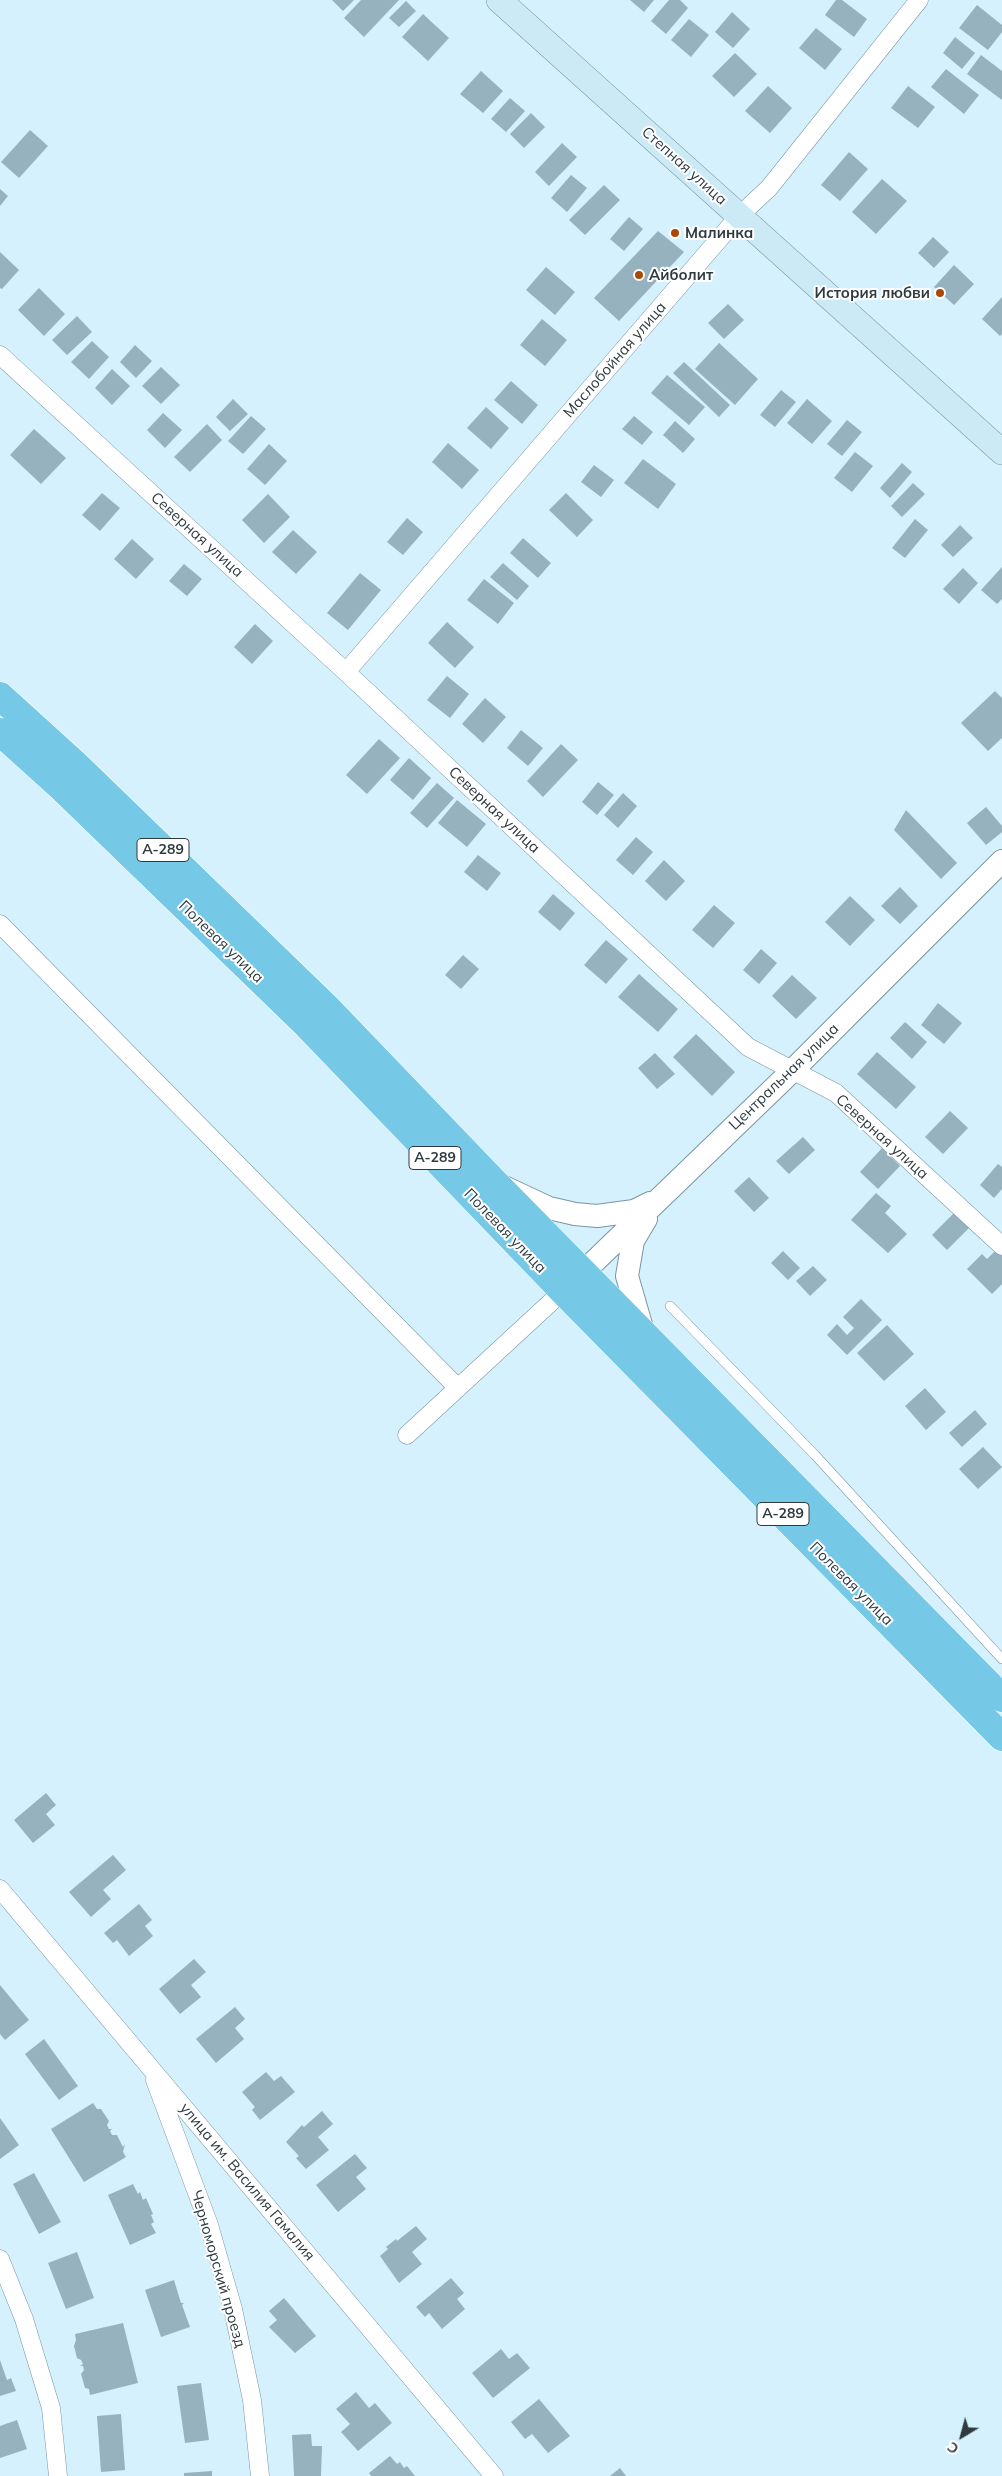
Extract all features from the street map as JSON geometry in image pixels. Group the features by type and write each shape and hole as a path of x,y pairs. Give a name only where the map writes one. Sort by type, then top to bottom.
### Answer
{"highway":[{"name":"Полевая улица","path":"0,696 76,765 324,1006 494,1182 1002,1698"},
{"name":"Полевая улица","path":"0,732 66,792 307,1025 563,1291 1002,1737"}],"main road":[{"name":"Степная улица","path":"499,0 1002,452"}],"street":[{"name":"Маслобойная улица","path":"346,672 739,216 769,188 920,0"},
{"name":"Северная улица","path":"0,355 346,672 748,1048 791,1072 836,1093 1002,1246"},
{"name":"Центральная улица","path":"563,1291 791,1072 1002,860"},
{"path":"0,924 458,1388"},
{"name":"А-289","path":"494,1182 549,1208 574,1214 597,1216 634,1211 657,1199"},
{"name":"А-289","path":"644,1335 627,1276 633,1241 657,1199"},
{"path":"407,1436 563,1291"},
{"name":"улица им. Василия Гамалия","path":"0,1889 494,2476"},
{"name":"Черноморский проезд","path":"151,2068 209,2225 233,2309 252,2400 260,2476"},
{"path":"0,2259 24,2319 51,2408 58,2476"}],"lane":[{"path":"670,1306 815,1455 1002,1659"}],"building":[{"path":"332,0 354,0 343,11"},
{"path":"361,0 399,0 364,37 344,18"},
{"path":"630,0 654,0 644,12"},
{"path":"669,0 680,0 688,8 666,34 651,21"},
{"path":"836,0 842,0 867,19 854,37 825,15"},
{"path":"406,1 416,11 399,27 389,18"},
{"path":"977,5 1002,25 1002,32 988,50 959,28"},
{"path":"732,12 750,29 733,48 715,32"},
{"path":"423,14 449,38 428,61 402,37"},
{"path":"689,19 709,35 691,57 671,40"},
{"path":"816,28 842,49 825,70 799,48"},
{"path":"955,37 975,53 962,69 943,53"},
{"path":"735,53 757,74 734,97 712,76"},
{"path":"981,55 1002,71 1002,100 967,74"},
{"path":"946,69 979,95 964,114 931,87"},
{"path":"481,71 503,91 483,113 460,94"},
{"path":"768,86 792,108 770,133 745,111"},
{"path":"908,86 935,107 918,128 891,108"},
{"path":"510,98 525,111 506,132 491,119"},
{"path":"531,113 545,127 524,148 510,134"},
{"path":"30,130 48,146 19,178 1,162"},
{"path":"562,143 577,157 549,186 535,172"},
{"path":"849,152 868,169 840,201 821,185"},
{"path":"571,175 587,188 567,212 551,198"},
{"path":"882,179 907,201 876,234 852,212"},
{"path":"604,185 620,200 585,235 569,220"},
{"path":"0,189 8,196 0,206"},
{"path":"629,217 643,229 624,251 610,239"},
{"name":"Айболит","path":"658,231 684,252 619,321 594,298"},
{"path":"933,237 949,252 934,268 918,253"},
{"path":"0,252 19,270 2,289 0,288"},
{"path":"954,265 974,284 954,305 934,287"},
{"path":"546,267 575,292 555,315 526,290"},
{"path":"39,288 65,314 44,336 18,310"},
{"path":"1002,297 1002,334 1000,336 982,319"},
{"path":"728,304 744,320 724,339 708,323"},
{"path":"77,316 92,332 67,355 52,340"},
{"path":"542,319 567,340 545,366 520,345"},
{"path":"92,341 109,357 89,379 71,362"},
{"path":"719,343 758,379 735,405 695,369"},
{"path":"135,345 152,361 136,378 120,362"},
{"path":"684,362 730,405 719,417 673,373"},
{"path":"161,367 180,385 161,404 142,386"},
{"path":"112,369 130,386 112,405 95,388"},
{"path":"667,375 705,407 689,425 651,393"},
{"path":"511,381 538,405 522,424 494,400"},
{"path":"781,390 796,402 775,427 760,415"},
{"path":"233,399 248,414 230,431 216,417"},
{"path":"807,399 832,421 812,444 787,423"},
{"path":"486,407 509,428 491,449 467,428"},
{"path":"163,413 182,430 165,448 147,430"},
{"path":"251,416 266,429 243,454 228,441"},
{"path":"634,416 653,432 642,445 622,429"},
{"path":"847,420 862,432 842,456 827,444"},
{"path":"675,421 695,439 683,453 663,435"},
{"path":"207,424 222,440 190,472 174,457"},
{"path":"34,429 66,458 41,484 10,455"},
{"path":"448,443 479,470 462,489 432,462"},
{"path":"269,444 287,461 265,485 247,469"},
{"path":"855,452 873,466 852,492 834,478"},
{"path":"643,459 676,484 658,509 624,483"},
{"path":"902,463 912,472 890,498 880,488"},
{"path":"594,465 614,480 601,497 581,482"},
{"path":"913,483 925,494 902,517 891,506"},
{"path":"102,493 120,508 100,531 82,515"},
{"path":"566,493 593,520 577,537 549,510"},
{"path":"268,494 290,517 264,543 242,520"},
{"path":"407,518 423,532 403,555 387,542"},
{"path":"915,519 928,530 905,558 892,548"},
{"path":"960,525 973,538 953,557 941,545"},
{"path":"293,530 317,552 296,574 272,552"},
{"path":"523,538 551,563 538,578 510,553"},
{"path":"132,539 154,559 136,579 114,559"},
{"path":"503,563 529,586 517,600 490,577"},
{"path":"184,564 202,579 187,596 169,581"},
{"path":"1002,567 1002,599 997,604 981,590"},
{"path":"963,568 978,583 959,604 943,589"},
{"path":"360,573 381,590 348,630 327,613"},
{"path":"484,579 514,603 498,624 467,600"},
{"path":"447,622 474,647 455,668 428,643"},
{"path":"255,624 273,641 252,664 234,647"},
{"path":"447,676 469,694 450,718 427,700"},
{"path":"995,691 1002,698 1002,738 988,751 961,723"},
{"path":"485,698 506,717 483,743 462,724"},
{"path":"521,730 543,748 528,766 507,748"},
{"path":"379,739 400,758 367,794 346,775"},
{"path":"561,744 578,760 543,797 527,781"},
{"path":"409,758 431,778 413,800 390,780"},
{"path":"598,782 614,795 597,815 582,802"},
{"path":"437,783 454,798 427,828 410,813"},
{"path":"623,793 637,806 618,828 604,815"},
{"path":"457,800 486,824 467,847 438,823"},
{"path":"986,807 1002,826 1002,832 986,845 967,823"},
{"path":"906,810 957,863 941,879 894,830"},
{"path":"636,837 653,852 633,875 616,860"},
{"path":"478,855 501,873 487,891 464,872"},
{"path":"664,860 685,881 666,901 645,881"},
{"path":"900,887 918,906 900,924 881,906"},
{"path":"553,894 575,913 560,931 538,912"},
{"path":"850,896 875,920 850,946 825,922"},
{"path":"714,905 735,923 713,948 692,930"},
{"path":"606,940 628,959 606,984 584,965"},
{"path":"761,949 777,963 759,984 743,970"},
{"path":"463,955 479,969 461,989 445,975"},
{"path":"639,974 678,1009 658,1032 618,997"},
{"path":"792,975 817,998 796,1019 772,996"},
{"path":"938,1003 962,1023 944,1044 921,1025"},
{"path":"905,1022 927,1042 912,1059 890,1038"},
{"path":"696,1034 735,1072 712,1096 673,1057"},
{"path":"877,1052 916,1087 896,1109 857,1074"},
{"path":"655,1053 675,1074 657,1089 638,1068"},
{"path":"950,1111 968,1128 943,1154 925,1137"},
{"path":"803,1137 815,1150 789,1174 776,1161"},
{"path":"882,1148 900,1166 878,1189 860,1172"},
{"path":"998,1164 1002,1167 1002,1189 994,1198 980,1185"},
{"path":"749,1177 769,1198 754,1212 734,1191"},
{"path":"876,1193 891,1206 885,1213 907,1234 888,1253 851,1220"},
{"path":"954,1213 969,1228 947,1250 932,1235"},
{"path":"996,1250 1002,1256 1002,1284 992,1294 967,1269 982,1254 987,1259"},
{"path":"783,1251 800,1268 788,1280 771,1263"},
{"path":"813,1266 827,1280 810,1296 796,1281"},
{"path":"861,1299 882,1320 847,1355 827,1335 837,1324 847,1335 854,1328 843,1317"},
{"path":"887,1325 914,1354 884,1381 857,1353"},
{"path":"925,1388 946,1412 926,1430 905,1406"},
{"path":"975,1410 987,1424 962,1447 949,1433"},
{"path":"983,1447 1002,1467 978,1489 959,1469"},
{"path":"46,1793 56,1805 46,1814 55,1825 33,1843 14,1820"},
{"path":"113,1855 126,1870 103,1890 111,1899 91,1917 69,1892"},
{"path":"139,1904 152,1920 145,1926 153,1936 129,1956 117,1940 113,1943 104,1933"},
{"path":"194,1959 206,1972 191,1985 201,1997 180,2014 159,1989"},
{"path":"0,1985 29,2020 5,2040 0,2034"},
{"path":"235,2007 245,2019 235,2028 244,2039 216,2063 196,2039"},
{"path":"44,2039 78,2086 59,2100 25,2054"},
{"path":"266,2072 274,2081 281,2076 295,2092 260,2120 252,2110 255,2107 242,2092"},
{"path":"93,2103 97,2109 101,2109 109,2121 107,2125 109,2129 112,2129 110,2131 112,2135 117,2135 123,2147 125,2144 123,2152 126,2157 84,2182 51,2129"},
{"path":"322,2111 333,2124 318,2137 329,2150 306,2169 296,2158 299,2156 286,2142 302,2125 304,2127"},
{"path":"0,2118 19,2145 0,2159"},
{"path":"355,2154 367,2168 356,2177 366,2189 338,2212 316,2185"},
{"path":"34,2173 61,2222 39,2234 13,2184"},
{"path":"133,2184 138,2194 140,2192 143,2200 146,2198 153,2214 151,2215 154,2222 151,2224 156,2233 130,2245 108,2195"},
{"path":"416,2226 427,2239 412,2252 422,2264 399,2283 380,2256 388,2249 386,2247"},
{"path":"77,2252 94,2298 66,2309 48,2263"},
{"path":"451,2278 464,2293 457,2299 465,2309 442,2329 429,2313 425,2317 416,2307"},
{"path":"174,2280 181,2303 184,2303 182,2305 190,2327 161,2337 145,2290"},
{"path":"284,2298 316,2336 295,2353 269,2327 277,2320 269,2311"},
{"path":"123,2323 138,2383 90,2395 89,2389 85,2388 81,2374 84,2370 83,2366 80,2366 83,2364 77,2358 74,2346 75,2334"},
{"path":"501,2349 509,2359 517,2353 530,2368 493,2398 472,2373"},
{"path":"0,2360 7,2380 11,2378 16,2391 0,2396"},
{"path":"201,2383 209,2440 185,2443 177,2386"},
{"path":"356,2392 369,2408 375,2403 392,2423 358,2451 341,2432 350,2424 336,2409"},
{"path":"539,2399 570,2436 548,2453 532,2434 525,2439 511,2422"},
{"path":"121,2414 125,2470 101,2472 97,2416"},
{"path":"17,2420 27,2449 0,2458 0,2426"},
{"path":"311,2434 312,2446 322,2446 321,2476 294,2476 292,2435"},
{"path":"390,2456 397,2464 400,2462 404,2468 407,2466 415,2476 371,2476 369,2473"},
{"path":"620,2468 626,2476 610,2476"},
{"path":"212,2471 212,2476 184,2476 184,2473"}],"place":[{"name":"Малинка","path":"675,233"},
{"name":"Айболит","path":"639,275"},
{"name":"История любви","path":"940,293"}]}
